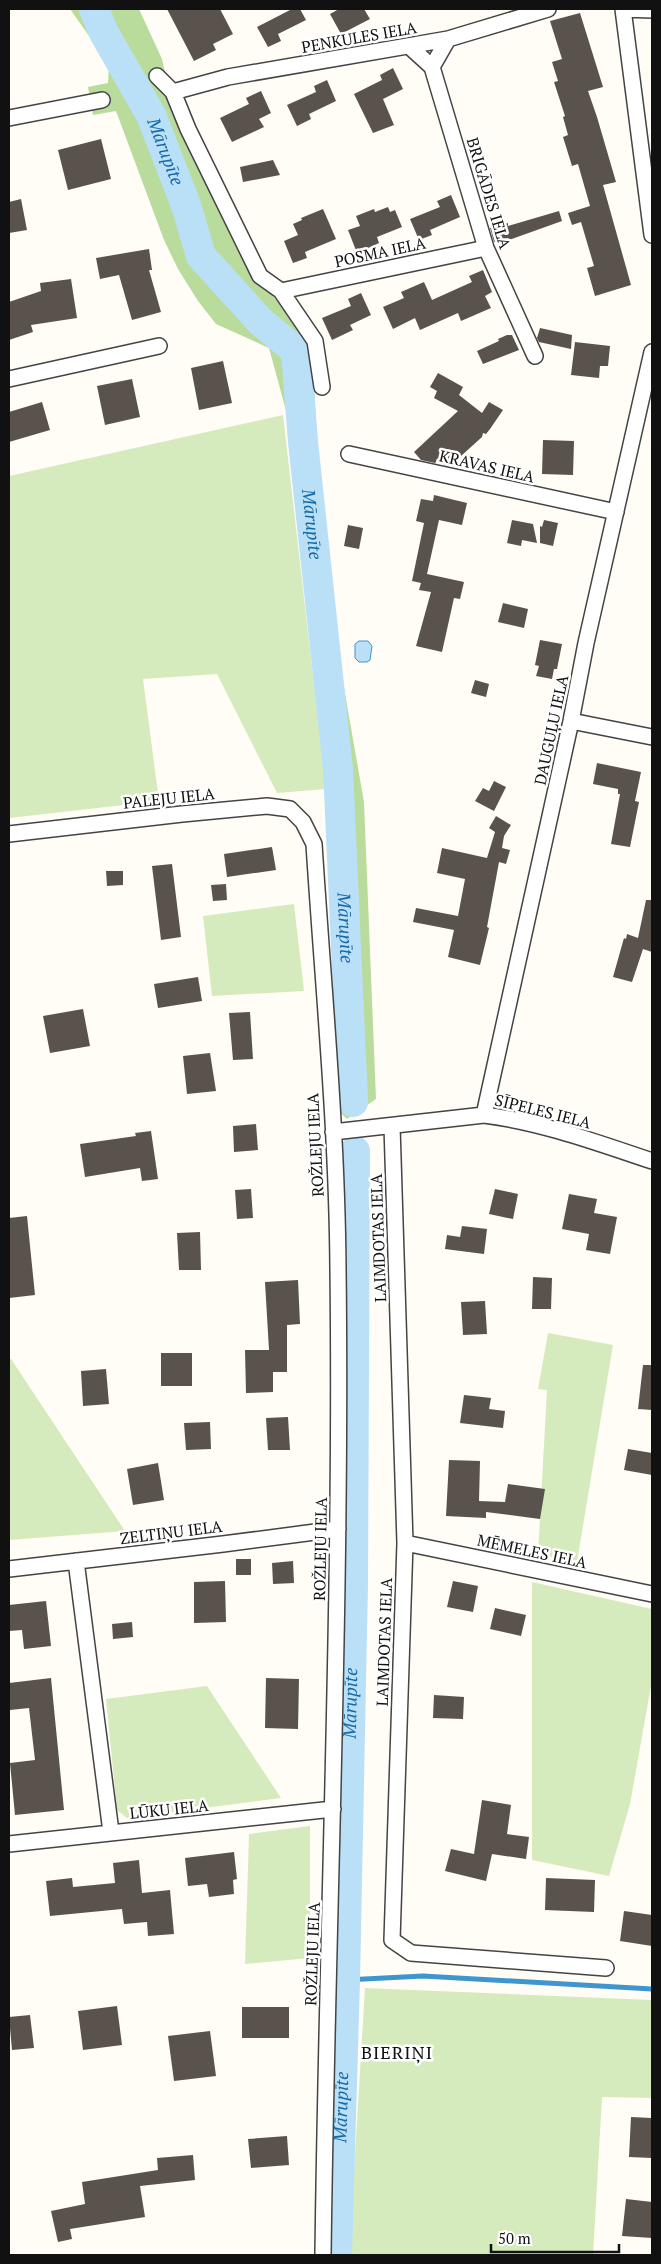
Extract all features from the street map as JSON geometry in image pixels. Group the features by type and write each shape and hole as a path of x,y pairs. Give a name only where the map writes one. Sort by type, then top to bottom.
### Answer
{"street":[{"name":"PENKULES IELA","path":"173,92 228,77 448,39 548,9"},
{"path":"652,10 623,9 652,235"},
{"path":"409,46 432,67 448,39"},
{"name":"BRIGĀDES IELA","path":"432,67 486,248 535,356"},
{"path":"157,76 173,92 188,129 260,276 281,291 315,341 322,387"},
{"path":"9,118 102,100"},
{"name":"POSMA IELA","path":"281,291 486,248"},
{"path":"9,379 159,346"},
{"name":"DAUGUĻU IELA","path":"484,1114 571,721 586,643 652,352"},
{"name":"KRAVAS IELA","path":"349,454 616,512"},
{"path":"571,721 652,737"},
{"name":"PALEJU IELA","path":"9,834 267,806 290,809 303,822 314,844"},
{"name":"ROŽLEJU IELA","path":"314,844 333,1132 338,1266 338,1529 323,2255"},
{"name":"SĪPELES IELA","path":"333,1132 484,1114 506,1117 596,1142 652,1161"},
{"name":"LAIMDOTAS IELA","path":"392,1126 405,1543 392,1940 411,1953 606,1968"},
{"name":"ZELTIŅU IELA","path":"9,1568 338,1529"},
{"name":"MĒMELES IELA","path":"405,1543 652,1594"},
{"path":"76,1561 111,1832"},
{"name":"LŪKU IELA","path":"9,1844 333,1809"}],"green space":[{"path":"70,9 139,9 162,59 170,95 257,279 291,316 312,343 321,524 328,547 340,665 364,802 376,1099 347,1119 339,1111 326,789 287,414 269,348 216,324 198,301 178,269 164,240 116,111 93,115 88,87 108,83 109,64"},
{"path":"283,415 326,789 277,793 217,674 143,679 159,801 9,818 9,476"},
{"path":"294,904 304,991 212,996 203,916"},
{"path":"548,1333 613,1345 577,1562 538,1554 547,1390 538,1389"},
{"path":"9,1359 11,1359 125,1531 9,1540"},
{"path":"532,1582 652,1609 652,1680 630,1804 609,1876 532,1860"},
{"path":"207,1686 281,1798 127,1818 117,1810 106,1699"},
{"path":"310,1826 310,1958 245,1964 249,1834"},
{"path":"365,1988 652,2000 652,2098 602,2097 593,2255 349,2255"}],"water":[{"path":"359,641 368,641 372,646 370,660 367,662 359,662 355,658 355,644"}],"building":[{"path":"167,9 220,9 233,34 213,44 216,50 194,61"},
{"path":"292,9 300,9 306,20 278,34 281,41 268,47 257,27"},
{"path":"339,9 364,9 370,19 341,34 330,14"},
{"path":"580,13 603,87 588,91 616,182 603,185 631,285 595,296 587,268 594,266 581,222 572,225 568,213 590,206 578,164 572,166 563,137 568,135 563,117 565,116 554,82 558,81 552,62 562,59 550,21"},
{"path":"393,68 403,89 383,99 394,125 373,133 354,94 382,80 380,75"},
{"path":"327,80 336,101 309,114 311,119 297,126 287,105 316,92 314,86"},
{"path":"261,91 271,113 259,119 264,127 232,142 220,118 249,104 246,98"},
{"path":"101,139 111,179 68,190 58,150"},
{"path":"273,160 280,175 243,182 240,167"},
{"path":"451,195 460,217 430,230 432,235 419,240 410,219 440,207 437,201"},
{"path":"21,199 27,230 9,233 9,202"},
{"path":"388,207 390,212 395,210 402,227 377,237 379,243 357,253 348,230 360,226 356,216 374,209 375,212"},
{"path":"323,209 336,239 305,252 307,258 293,263 284,241 298,235 293,224 302,220 301,218"},
{"path":"559,211 562,221 509,240 508,238 494,242 490,228 508,223 508,226"},
{"path":"149,249 152,270 149,270 161,312 132,320 119,275 100,279 96,258"},
{"path":"483,270 492,292 485,296 491,308 461,321 458,313 420,330 415,318 393,329 383,307 404,298 401,292 424,282 432,300 472,282 469,276"},
{"path":"71,279 77,318 31,325 33,332 9,340 9,302 41,291 40,283"},
{"path":"361,293 371,315 350,325 353,330 332,340 322,318 351,306 348,299"},
{"path":"540,328 572,335 571,349 539,342 537,338"},
{"path":"512,335 519,350 483,364 477,351 499,341 498,339"},
{"path":"575,342 610,346 608,366 600,366 599,378 571,375"},
{"path":"223,361 232,403 199,410 191,368"},
{"path":"438,373 463,387 459,395 482,413 489,402 503,410 486,434 483,433 482,437 450,466 445,465 439,459 435,463 421,460 414,452 458,411 434,398 437,391 430,387"},
{"path":"132,379 140,417 105,425 97,386"},
{"path":"42,402 50,430 9,442 9,412"},
{"path":"543,440 574,441 573,475 542,474"},
{"path":"434,495 467,503 462,525 439,520 427,574 464,582 460,599 454,598 442,652 416,646 431,592 419,590 421,583 412,581 424,523 416,521 421,499 433,501"},
{"path":"512,520 533,524 537,543 522,540 521,546 507,543"},
{"path":"544,520 558,523 553,546 540,543 540,526 542,527"},
{"path":"348,525 363,528 359,549 344,546"},
{"path":"503,603 528,609 524,628 498,622"},
{"path":"540,640 562,644 557,669 554,669 552,679 536,676 539,666 535,665"},
{"path":"475,680 489,684 486,697 471,693"},
{"path":"597,763 641,772 635,801 639,802 630,847 611,844 620,794 618,794 618,789 593,784"},
{"path":"494,781 506,787 494,811 475,801 483,788 489,791"},
{"path":"496,816 511,825 504,836 502,848 510,850 506,864 499,862 487,927 489,928 480,965 448,957 454,930 413,922 416,908 458,916 465,879 437,873 442,848 487,858 495,832 489,828"},
{"path":"272,847 276,870 227,877 224,854"},
{"path":"172,864 181,937 161,940 152,866"},
{"path":"106,871 123,871 123,885 107,886"},
{"path":"226,884 227,900 213,901 211,885"},
{"path":"646,900 652,900 652,952 643,949 632,982 613,977 624,938 626,939 627,934 638,938"},
{"path":"198,977 202,1001 158,1008 154,984"},
{"path":"83,1009 90,1046 50,1053 43,1016"},
{"path":"250,1012 253,1059 233,1060 229,1013"},
{"path":"210,1053 216,1091 187,1094 183,1056"},
{"path":"256,1124 258,1150 234,1152 233,1126"},
{"path":"151,1131 158,1179 142,1181 140,1168 85,1177 80,1144 136,1136 135,1133"},
{"path":"251,1189 253,1218 237,1219 235,1190"},
{"path":"495,1189 518,1194 513,1219 489,1214"},
{"path":"569,1194 597,1199 594,1213 617,1217 610,1254 586,1250 589,1234 562,1229"},
{"path":"27,1216 35,1295 9,1298 9,1218"},
{"path":"462,1226 487,1229 484,1254 445,1249 447,1235 460,1237"},
{"path":"200,1232 201,1270 179,1270 177,1233"},
{"path":"533,1277 552,1278 551,1309 532,1309"},
{"path":"298,1280 300,1324 287,1325 287,1372 273,1372 273,1392 246,1393 245,1350 269,1350 265,1282"},
{"path":"485,1301 487,1334 463,1335 461,1302"},
{"path":"161,1353 192,1353 192,1386 161,1386"},
{"path":"643,1365 652,1365 652,1410 638,1409"},
{"path":"106,1369 109,1404 83,1406 81,1371"},
{"path":"464,1395 491,1398 489,1409 505,1411 503,1428 460,1423"},
{"path":"288,1417 290,1450 268,1450 266,1418"},
{"path":"210,1422 211,1449 186,1450 184,1423"},
{"path":"628,1449 652,1453 652,1475 624,1470"},
{"path":"449,1460 480,1461 479,1501 505,1502 508,1484 545,1489 540,1519 486,1512 486,1518 446,1516"},
{"path":"158,1463 164,1500 133,1505 127,1469"},
{"path":"236,1559 251,1559 251,1575 236,1575"},
{"path":"293,1561 294,1583 273,1584 272,1563"},
{"path":"225,1581 226,1622 194,1623 194,1582"},
{"path":"453,1581 478,1586 473,1612 447,1607"},
{"path":"46,1601 51,1646 24,1649 22,1630 9,1631 9,1605"},
{"path":"495,1608 526,1615 521,1636 490,1629"},
{"path":"132,1622 133,1637 113,1639 112,1624"},
{"path":"51,1678 64,1810 15,1815 10,1763 35,1760 29,1708 10,1710 9,1683"},
{"path":"266,1678 299,1679 298,1729 265,1728"},
{"path":"434,1695 464,1697 463,1719 433,1718"},
{"path":"482,1800 511,1805 507,1834 529,1837 526,1859 492,1854 486,1881 445,1871 451,1849 474,1854"},
{"path":"234,1852 237,1879 233,1880 234,1894 209,1897 207,1884 188,1886 185,1858"},
{"path":"139,1860 142,1893 170,1890 174,1934 148,1936 147,1922 124,1924 122,1909 50,1916 46,1881 72,1878 73,1887 115,1883 113,1863"},
{"path":"546,1878 595,1880 594,1912 545,1910"},
{"path":"624,1911 652,1915 652,1946 620,1941"},
{"path":"117,2006 122,2045 83,2050 78,2011"},
{"path":"242,2007 289,2007 289,2038 242,2038"},
{"path":"30,2015 34,2048 12,2050 9,2017"},
{"path":"210,2031 216,2076 174,2081 168,2036"},
{"path":"631,2117 652,2118 652,2158 629,2157"},
{"path":"287,2136 289,2165 251,2168 248,2139"},
{"path":"193,2155 195,2180 140,2186 145,2217 70,2229 72,2239 58,2242 51,2211 85,2204 82,2182 158,2170 157,2158"},
{"path":"626,2199 652,2202 652,2238 622,2236"}],"waterway":[{"name":"Mārupīte","path":"94,9 104,33 151,115 186,205 201,256 260,321 296,351 303,442 338,769 353,1102"},
{"name":"Mārupīte","path":"337,2255 353,1583 355,1151"},
{"path":"345,1980 423,1976 652,1989"}],"district":[{"name":"BIERIŅI","path":"397,2053"}]}
